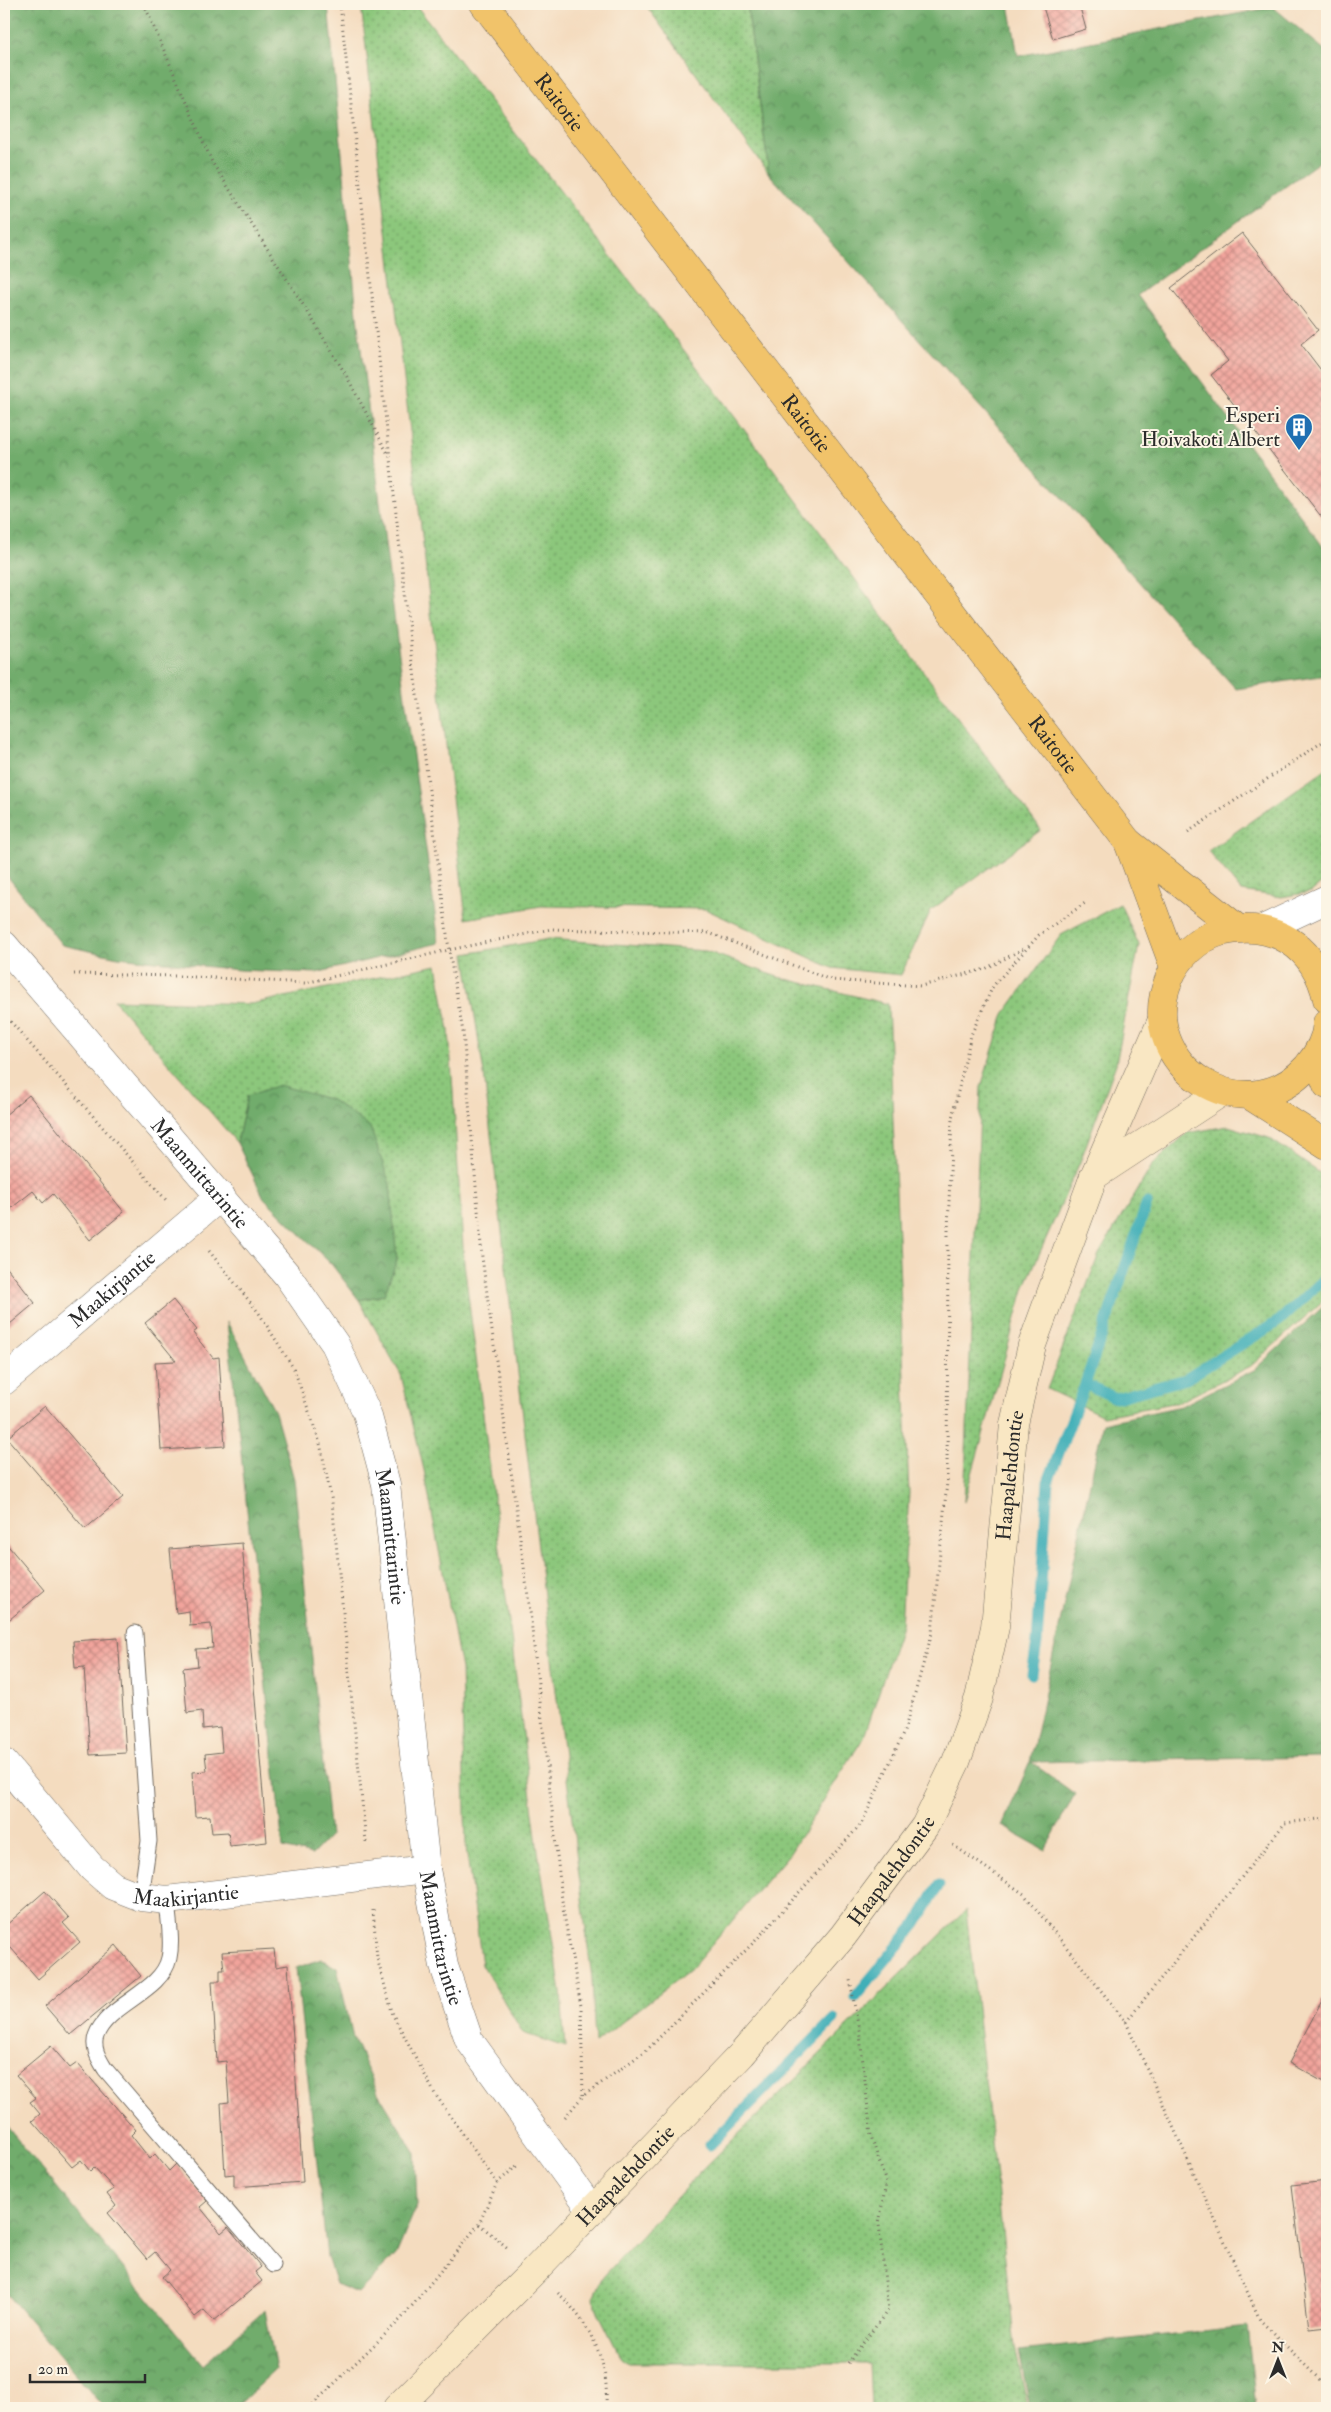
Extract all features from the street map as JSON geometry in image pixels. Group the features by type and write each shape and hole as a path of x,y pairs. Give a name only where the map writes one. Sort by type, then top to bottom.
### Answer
{"main road":[{"name":"Raitotie","path":"484,4 1128,842 1250,929 1288,939 1308,956 1322,979 1327,999"},
{"name":"Raitotie","path":"1128,842 1174,967"},
{"path":"1250,929 1212,934 1190,948 1174,967 1164,992 1162,1020 1168,1044 1181,1065 1199,1082 1222,1092 1249,1095 1275,1090 1298,1076 1316,1057 1326,1032 1327,1023"},
{"path":"1316,1057 1327,1085"},
{"path":"1249,1095 1327,1145"}],"street":[{"path":"1250,929 1327,899"},
{"name":"Maanmittarintie","path":"4,945 287,1275 335,1344 367,1413 386,1484 426,1869 444,1966 469,2040 592,2210"},
{"name":"Haapalehdontie","path":"397,2408 534,2271 742,2054 843,1936 925,1826 956,1762 979,1698 996,1627 1014,1424 1032,1345 1094,1176 1162,1020"},
{"path":"1094,1176 1222,1092"},
{"name":"Maakirjantie","path":"4,1381 221,1196"},
{"name":"Maakirjantie","path":"4,1762 92,1868 113,1886 154,1899 370,1877 426,1869"}],"lane":[{"path":"135,1633 154,1899 169,1959 160,1976 105,2022 95,2037 96,2054 105,2069 273,2265"}],"path":[{"path":"144,4 212,162 346,375 389,456"},
{"path":"340,4 410,641 449,950 463,1032 482,1257 530,1611 563,1909 581,2006 583,2096"},
{"path":"1188,832 1327,739"},
{"path":"309,2408 402,2318 479,2224 497,2183 544,2142 583,2096 647,2050 758,1939 862,1823 904,1732 932,1633 947,1482 948,1231 952,1118 971,1035 993,986 1025,948 1039,935 1085,903"},
{"path":"27,973 178,976 305,983 551,929 709,933 831,980 921,986 986,969 1025,948"},
{"path":"4,1014 188,1225 259,1313 294,1369 320,1442 332,1502 377,1958 393,2014 434,2094 497,2183"},
{"path":"1126,2022 1285,1823 1327,1818"},
{"path":"925,1826 1024,1894 1126,2022 1260,2320 1327,2387"},
{"path":"843,1936 860,2036 871,2136 886,2183 879,2224 888,2310 848,2363"},
{"path":"479,2224 562,2297 584,2324 600,2352 606,2377 606,2408"}],"green space":[{"path":"4,4 328,4 358,325 398,647 439,943 316,973 239,970 118,957 62,945 4,872"},
{"path":"361,4 415,4 714,389 1041,830 931,910 901,975 832,968 705,909 541,906 466,919"},
{"path":"645,4 747,4 769,174"},
{"path":"747,4 1009,4 1018,56 1273,7 1327,52 1327,156 1138,295 1327,552 1327,675 1236,689 769,174"},
{"path":"1327,768 1327,879 1311,892 1281,897 1241,891 1208,851"},
{"path":"1120,904 1139,945 1116,1064 1080,1162 1025,1286 964,1502 981,1087 1004,1014 1061,935"},
{"path":"549,939 706,951 778,977 888,1004 909,1493 901,1626 864,1737 790,1853 692,1968 595,2043 592,1979 536,1531 484,1074 465,954"},
{"path":"437,965 449,1030 464,1262 537,1845 561,1992 565,2047 523,2033 482,1965 466,1847 461,1669 424,1470 401,1375 359,1300 384,1295 247,1096 237,1143 114,1000 251,1004"},
{"path":"279,1085 332,1100 370,1127 390,1184 397,1260 384,1295 359,1300 332,1265 264,1198 237,1143 247,1096"},
{"path":"1228,1126 1269,1138 1327,1178 1327,1297 1251,1366 1179,1402 1103,1416 1047,1389 1099,1254 1153,1164 1187,1133"},
{"path":"1327,1303 1327,1757 1031,1762 1075,1794 1045,1850 1002,1826 1030,1762 1103,1423 1181,1406 1254,1370"},
{"path":"227,1322 275,1412 294,1479 330,1836 312,1855 283,1848"},
{"path":"966,1910 1015,2347 1028,2408 871,2408 869,2363 628,2363 621,2358 595,2306 594,2295 603,2277 703,2169"},
{"path":"321,1959 337,1968 353,2037 378,2093 415,2153 417,2205 396,2255 358,2293 336,2284 327,2257 296,1968"},
{"path":"4,2123 203,2365 265,2310 276,2370 235,2408 104,2408 4,2290"},
{"path":"1247,2326 1256,2408 1030,2408 1019,2351"}],"building":[{"path":"1042,4 1079,4 1086,29 1053,39"},
{"name":"Esperi Hoivakoti Albert","path":"1242,233 1318,330 1301,344 1327,378 1327,524 1211,375 1228,361 1171,288"},
{"path":"29,1095 124,1212 90,1240 53,1194 43,1203 33,1191 9,1210 4,1203 4,1116"},
{"path":"4,1264 35,1303 4,1329"},
{"path":"173,1300 197,1330 193,1333 213,1358 219,1357 225,1446 161,1450 155,1362 176,1361 145,1323"},
{"path":"45,1406 123,1497 85,1529 7,1438"},
{"path":"4,1541 45,1590 4,1624"},
{"path":"242,1543 267,1842 230,1846 228,1832 212,1833 210,1816 195,1817 192,1772 207,1771 205,1754 222,1752 220,1727 203,1729 202,1711 187,1713 183,1668 198,1666 196,1649 213,1648 211,1624 190,1626 189,1611 176,1613 170,1549"},
{"path":"118,1638 126,1753 90,1755 84,1667 75,1668 73,1641"},
{"path":"45,1891 69,1918 63,1923 80,1942 38,1979 4,1940 4,1927"},
{"path":"116,1945 141,1976 70,2035 45,2006"},
{"path":"274,1949 276,1967 288,1965 303,2182 234,2187 234,2174 225,2175 221,2103 229,2102 226,2061 217,2062 212,1981 220,1981 220,1970 224,1970 222,1952"},
{"path":"1327,1991 1327,2084 1289,2063"},
{"path":"51,2046 70,2068 77,2063 136,2130 131,2135 150,2159 155,2154 169,2171 176,2164 207,2201 200,2207 221,2233 228,2227 261,2267 255,2272 262,2281 214,2321 204,2310 195,2317 162,2277 170,2270 155,2252 147,2259 108,2213 116,2206 107,2194 114,2189 94,2167 90,2171 81,2160 72,2167 32,2121 40,2114 30,2102 36,2098 16,2075"},
{"path":"1327,2181 1327,2327 1309,2329 1292,2185"}],"waterway":[{"path":"1032,1674 1037,1643 1048,1482 1085,1384 1147,1203"},
{"path":"1085,1384 1116,1398 1186,1379 1279,1321 1327,1276"},
{"path":"855,1997 916,1924 939,1885"},
{"path":"710,2145 834,2019"}],"place":[{"name":"Esperi Hoivakoti Albert","path":"1299,451"}]}
